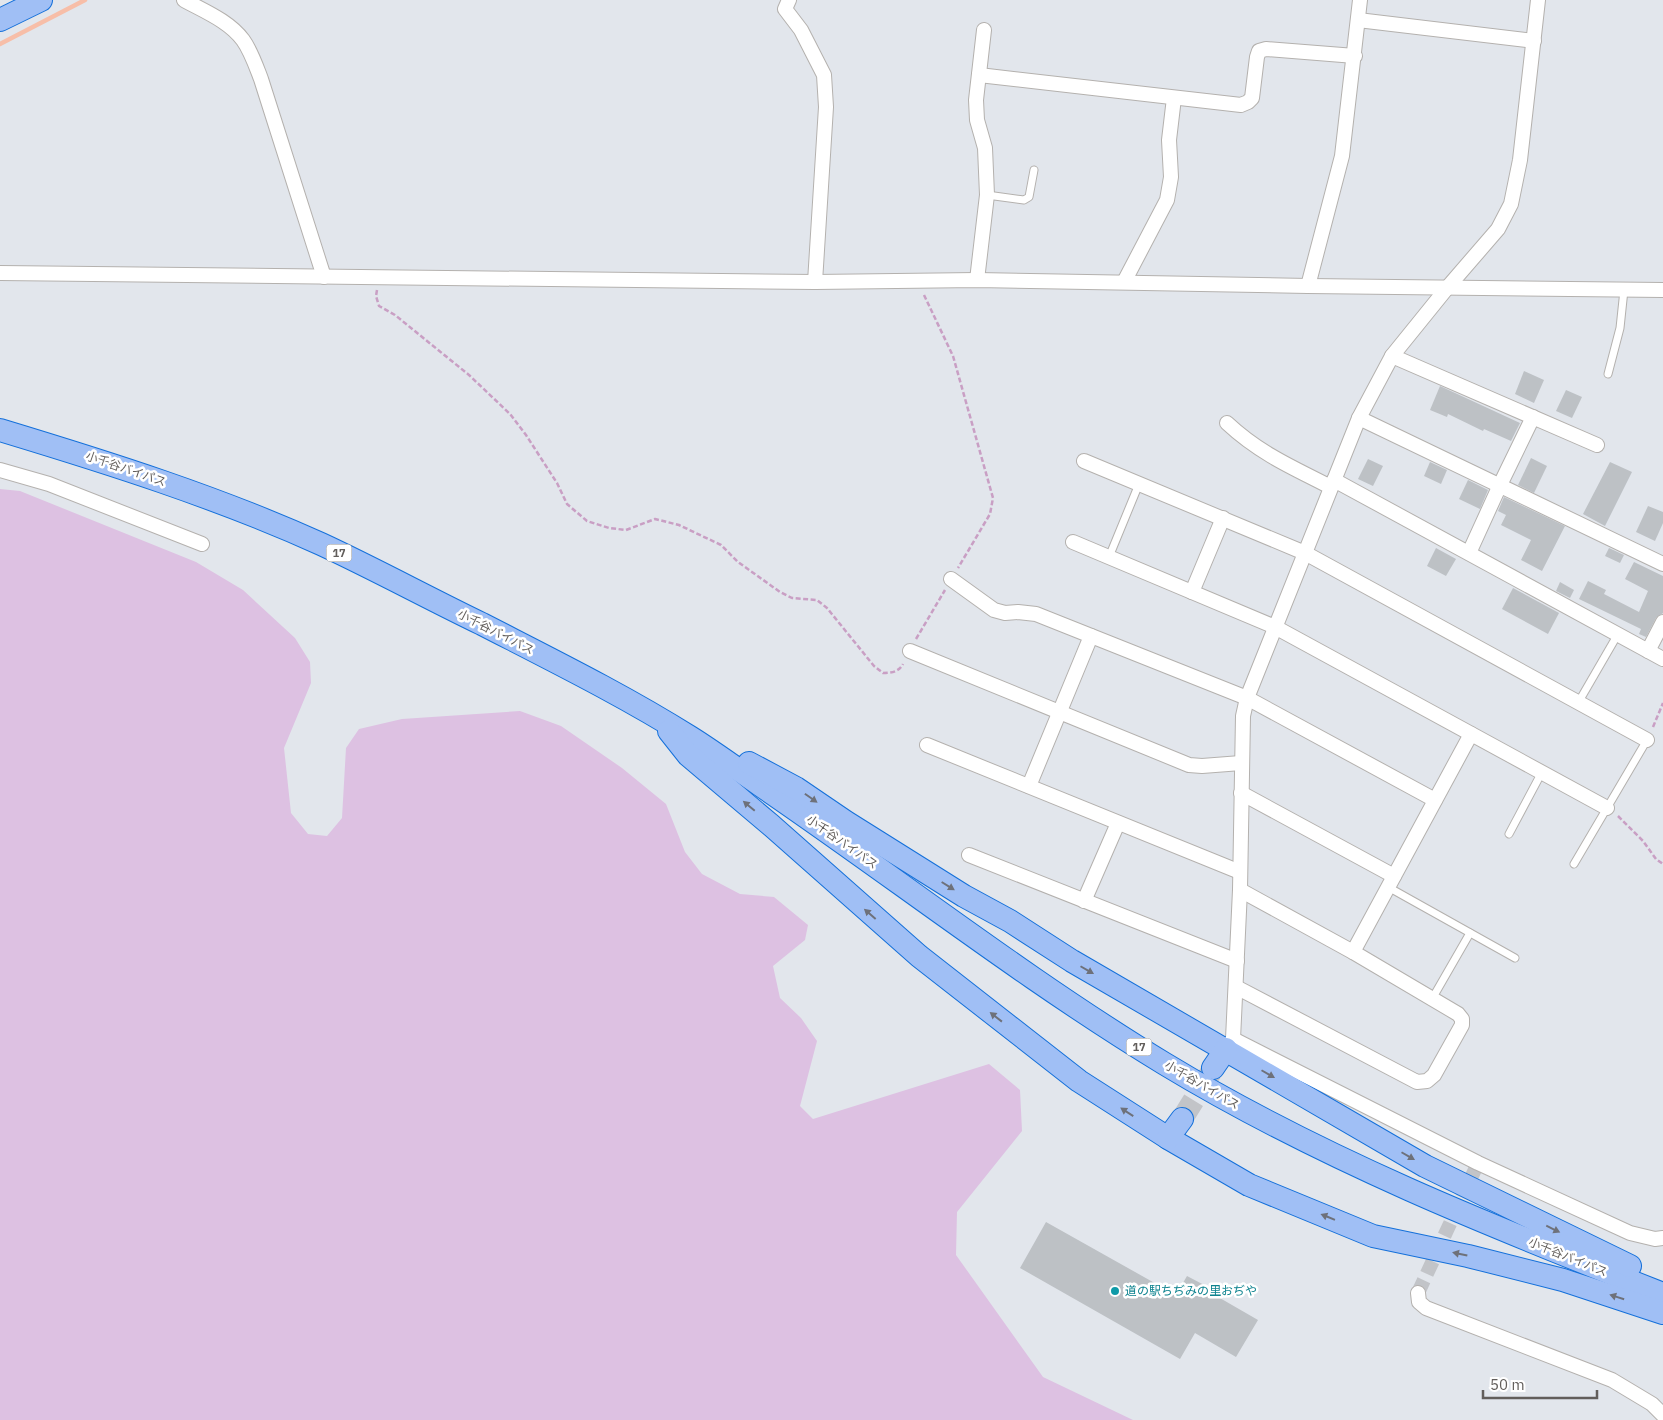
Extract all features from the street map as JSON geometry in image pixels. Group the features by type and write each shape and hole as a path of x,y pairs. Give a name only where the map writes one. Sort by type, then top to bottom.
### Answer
{"highway":[{"path":"0,20 41,0"},
{"name":"小千谷バイパス","path":"0,430 97,459 217,501 322,544 573,670 690,737 814,822 1057,994 1173,1068 1248,1112 1346,1162 1487,1224 1663,1294"},
{"path":"660,719 688,755 772,826 919,956 1078,1081 1168,1138 1249,1185 1373,1236 1468,1256 1563,1280 1663,1313"},
{"path":"690,737 760,768 796,788 846,822 964,896 1010,921 1072,961 1229,1044 1425,1166 1529,1218 1663,1281"},
{"path":"1214,1068 1229,1044"},
{"path":"1168,1138 1182,1119"}],"street":[{"path":"184,0 226,23 244,41 261,79 324,277"},
{"path":"790,0 786,8 801,30 824,75 826,107 816,282"},
{"path":"1308,286 1342,156 1360,0"},
{"path":"1538,0 1520,160 1511,204 1498,229 1392,356 1359,418 1247,698 1243,716 1241,763 1240,890 1236,987 1229,1044 1630,1233 1655,1239 1663,1238"},
{"path":"1358,20 1534,41"},
{"path":"977,280 987,194 985,148 977,120 976,100 984,30"},
{"path":"979,75 1242,104 1252,98 1256,57 1259,52 1266,49 1355,56"},
{"path":"1124,282 1167,200 1171,178 1169,140 1174,98"},
{"path":"0,273 816,282 977,280 1663,290"},
{"path":"1392,356 1597,445"},
{"path":"1469,553 1532,417"},
{"path":"1359,418 1663,564"},
{"path":"1227,422 1244,439 1274,459 1333,484 1469,553 1663,659"},
{"path":"1084,461 1305,552 1646,740"},
{"path":"0,470 49,484 202,544"},
{"path":"1192,592 1223,518"},
{"path":"1073,542 1275,627 1607,808"},
{"path":"951,579 994,610 1005,613 1036,614 1247,698 1435,800"},
{"path":"1648,651 1663,622"},
{"path":"1028,786 1091,636"},
{"path":"910,651 1189,765 1241,763"},
{"path":"1353,952 1471,734"},
{"path":"926,745 1240,872"},
{"path":"1241,793 1391,882"},
{"path":"1084,901 1118,823"},
{"path":"969,855 1237,960"},
{"path":"1236,987 1417,1082 1427,1081 1434,1075 1462,1025 1462,1019 1458,1014 1353,952 1240,890"},
{"path":"1418,1294 1419,1302 1426,1308 1612,1380 1652,1404 1663,1415"}],"lane":[{"path":"987,194 1024,200 1029,197 1034,170"},
{"path":"1608,374 1620,328 1624,290"},
{"path":"1109,557 1139,484"},
{"path":"1578,703 1618,634"},
{"path":"1574,864 1646,740"},
{"path":"1509,834 1542,772"},
{"path":"1391,882 1470,933 1515,958"},
{"path":"1432,999 1470,933"}],"path":[{"path":"379,278 376,296 379,306 395,315 469,375 510,414 532,443 557,483 567,504 587,521 609,528 626,530 655,518 679,525 722,545 738,562 780,592 792,598 817,600 827,608 874,666 883,673 894,673 901,668 990,514 993,498 953,356 917,280"},
{"path":"1646,740 1663,703"},
{"path":"1607,808 1621,818 1644,841 1656,859 1663,864"}],"shaded area":[{"path":"0,489 20,491 196,562 243,590 295,638 310,662 311,683 284,748 291,813 308,834 327,836 342,818 346,748 359,729 402,719 520,711 561,726 622,768 666,804 685,852 702,874 740,894 774,897 808,925 805,940 773,966 780,998 801,1018 817,1041 800,1106 813,1119 989,1064 1020,1090 1022,1131 957,1212 956,1255 1043,1377 1133,1420 0,1420"}],"building":[{"path":"1524,371 1544,380 1534,403 1515,394"},
{"path":"1440,386 1520,423 1511,441 1484,429 1483,431 1448,414 1447,417 1430,410"},
{"path":"1566,390 1582,397 1572,418 1556,411"},
{"path":"1531,458 1547,466 1534,493 1518,485"},
{"path":"1368,459 1383,466 1373,486 1358,479"},
{"path":"1430,462 1447,470 1441,484 1424,476"},
{"path":"1610,462 1632,472 1605,526 1583,514"},
{"path":"1468,480 1488,490 1480,509 1459,499"},
{"path":"1504,497 1565,526 1542,571 1521,560 1531,540 1501,525 1506,515 1498,511"},
{"path":"1648,506 1663,512 1663,523 1655,541 1636,532"},
{"path":"1436,548 1456,559 1446,576 1427,566"},
{"path":"1609,548 1624,555 1620,563 1605,556"},
{"path":"1634,562 1663,576 1663,613 1656,618 1646,637 1639,634 1641,629 1579,599 1588,581 1606,590 1604,594 1639,612 1648,591 1625,579"},
{"path":"1560,582 1574,590 1570,598 1556,591"},
{"path":"1513,588 1559,613 1548,634 1502,609"},
{"name":"道の駅ちぢみの里おぢや","path":"1046,1222 1176,1295 1187,1276 1208,1287 1206,1290 1258,1320 1236,1357 1195,1333 1180,1359 1020,1268"}],"waterway":[{"path":"0,44 85,0"}],"tunnel":[{"path":"1182,1119 1213,1069"},
{"path":"1418,1293 1478,1163"}],"place":[{"name":"道の駅ちぢみの里おぢや","path":"1115,1291"}]}
